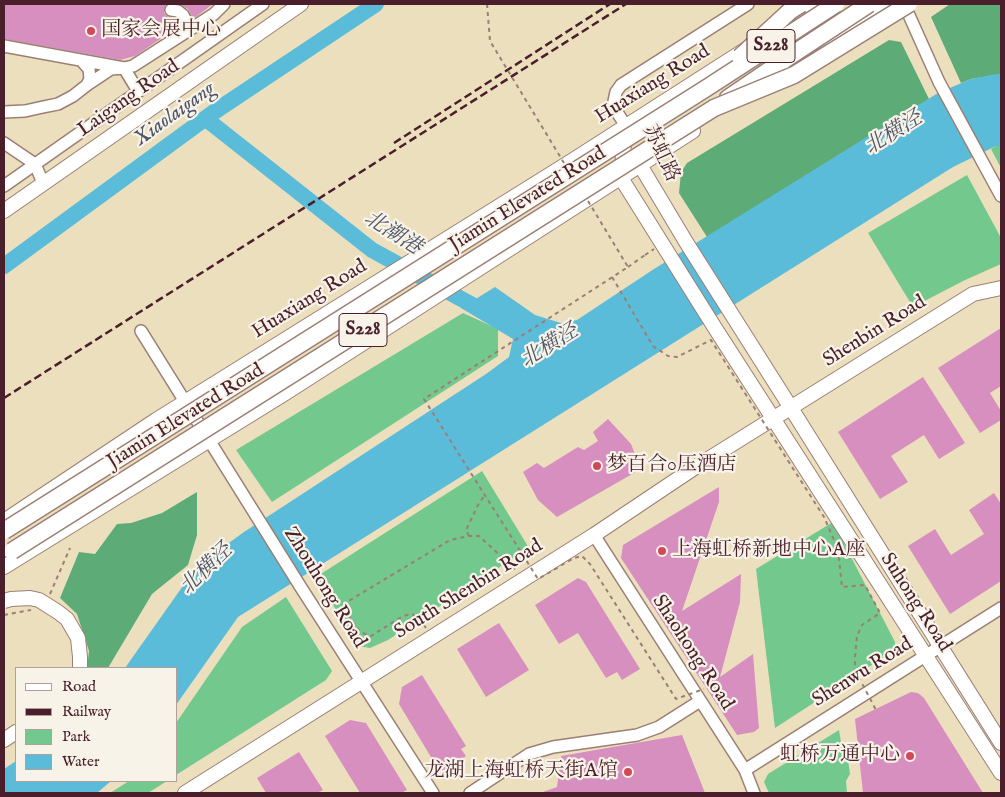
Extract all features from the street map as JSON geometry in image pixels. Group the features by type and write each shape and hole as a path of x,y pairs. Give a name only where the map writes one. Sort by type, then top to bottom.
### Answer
{"highway":[{"path":"705,89 790,11 801,4"},
{"name":"Jiamin Elevated Road","path":"4,531 705,89 836,4"},
{"name":"Jiamin Elevated Road","path":"6,556 714,108 870,4"},
{"path":"714,108 794,75 909,4"}],"main road":[{"name":"Laigang Road","path":"4,211 301,4"},
{"name":"Huaxiang Road","path":"4,521 184,402 818,4"},
{"path":"4,567 209,441 476,272 888,4"},
{"name":"苏虹路","path":"626,126 640,165 732,315"},
{"name":"苏虹路","path":"621,178 626,126"},
{"name":"Suhong Road","path":"621,178 773,419 1001,773"},
{"name":"Shenbin Road","path":"773,419 973,294 1001,288"},
{"name":"Suhong Road","path":"732,315 1001,743"},
{"name":"South Shenbin Road","path":"185,793 525,579 694,468 773,419"},
{"path":"4,601 16,598 30,598 39,600 58,612 66,619 78,638 80,667"},
{"path":"4,740 15,733"}],"street":[{"path":"4,112 25,111 58,104 111,69 134,66 142,62 214,14 224,4"},
{"path":"4,186 263,4"},
{"path":"626,126 613,106 616,92 621,85 748,4"},
{"path":"904,4 939,82 1001,196"},
{"path":"171,10 178,11 186,20 181,35"},
{"path":"4,46 124,68 138,91"},
{"path":"81,60 89,68 90,79 87,85"},
{"path":"4,143 35,164 43,183"},
{"name":"Zhouhong Road","path":"141,331 300,586 433,793"},
{"name":"Shaohong Road","path":"594,535 745,770 754,793"},
{"name":"Shenwu Road","path":"745,770 1001,608"},
{"path":"470,793 529,754 553,747 637,735 659,727 700,701"}],"path":[{"path":"487,4 490,41 566,166"},
{"path":"587,200 628,267"},
{"path":"645,255 424,400 538,579 574,558 582,556 590,564 676,699 704,689"},
{"path":"612,277 653,346 668,356 677,357 711,340 824,517 838,549 842,587 865,585 880,613 862,625 857,636 855,658 856,670 876,710"},
{"path":"470,536 466,530 478,502 485,495"},
{"path":"432,638 419,618 412,614 403,616 371,636 360,632 342,605 450,540 470,536 479,536 525,579"}],"green space":[{"path":"950,4 1001,4 1001,74 971,79 961,83 931,17"},
{"path":"889,40 901,42 929,99 707,237 679,193 681,172 687,163"},
{"path":"1001,146 1001,168 991,149"},
{"path":"967,175 1001,238 1001,264 913,307 868,233"},
{"path":"463,313 498,329 498,356 272,502 236,450"},
{"path":"482,471 529,548 388,640 370,648 358,646 316,577"},
{"path":"197,492 197,535 188,565 152,594 109,667 87,667 89,651 77,614 60,598 79,552 95,554 117,524 131,523 162,513"},
{"path":"833,522 895,642 895,650 775,728 756,569"},
{"path":"286,597 332,671 326,680 178,774 178,720 242,627"},
{"path":"839,730 842,748 847,754 850,774 846,781 847,793 769,793 764,782 768,774"},
{"path":"127,782 165,782 148,793 110,793"}],"water":[{"name":"北横泾","path":"1001,74 1001,146 996,146 953,167 238,617 178,702 178,667 126,667 197,566 244,532 486,374 509,357 513,339 461,308 495,287 535,315 561,323 577,320 654,269 938,93 971,79"},
{"path":"15,762 15,782 110,782 97,793 4,793 4,769"}],"building":[{"name":"国家会展中心","path":"4,4 167,4 164,8 164,13 177,20 178,27 135,56 120,60 4,39"},
{"path":"180,4 213,4 193,19 188,9"},
{"path":"1001,328 1001,386 990,393 1001,411 1001,420 980,433 938,368"},
{"path":"923,377 965,443 939,459 924,435 891,456 908,482 880,499 838,432"},
{"name":"梦百合0压酒店","path":"608,419 631,444 641,469 557,517 538,500 523,472 537,463 544,468 578,447 584,450 598,441 593,432"},
{"path":"719,487 719,502 682,611 741,574 740,602 720,677 753,654 759,728 754,732 737,735 621,558 623,545"},
{"path":"994,493 1001,504 1001,581 950,614 908,546 935,529 951,555 984,534 969,510"},
{"path":"578,578 586,582 640,669 622,680 617,672 606,678 578,633 559,644 535,605"},
{"path":"499,623 529,670 486,697 457,649"},
{"path":"422,675 466,746 461,749 466,756 460,760 463,765 443,777 399,704 402,687"},
{"name":"虹桥万通中心","path":"911,692 918,693 924,698 983,793 863,793 855,719"},
{"path":"350,720 366,723 407,790 401,793 360,793 325,736"},
{"name":"龙湖上海虹桥天街A馆","path":"682,735 705,793 543,793 557,787 561,756"},
{"path":"299,752 323,790 317,793 266,793 257,778"}],"waterway":[{"name":"Xiaolaigang","path":"4,266 214,112 376,4"},
{"name":"北潮港","path":"206,119 372,250 487,313"}],"railway":[{"path":"394,143 610,4"},
{"path":"4,398 626,4"}],"place":[{"name":"国家会展中心","path":"91,31"},
{"name":"梦百合0压酒店","path":"597,466"},
{"name":"上海虹桥新地中心A座","path":"662,551"},
{"name":"虹桥万通中心","path":"910,756"},
{"name":"龙湖上海虹桥天街A馆","path":"628,772"}]}
